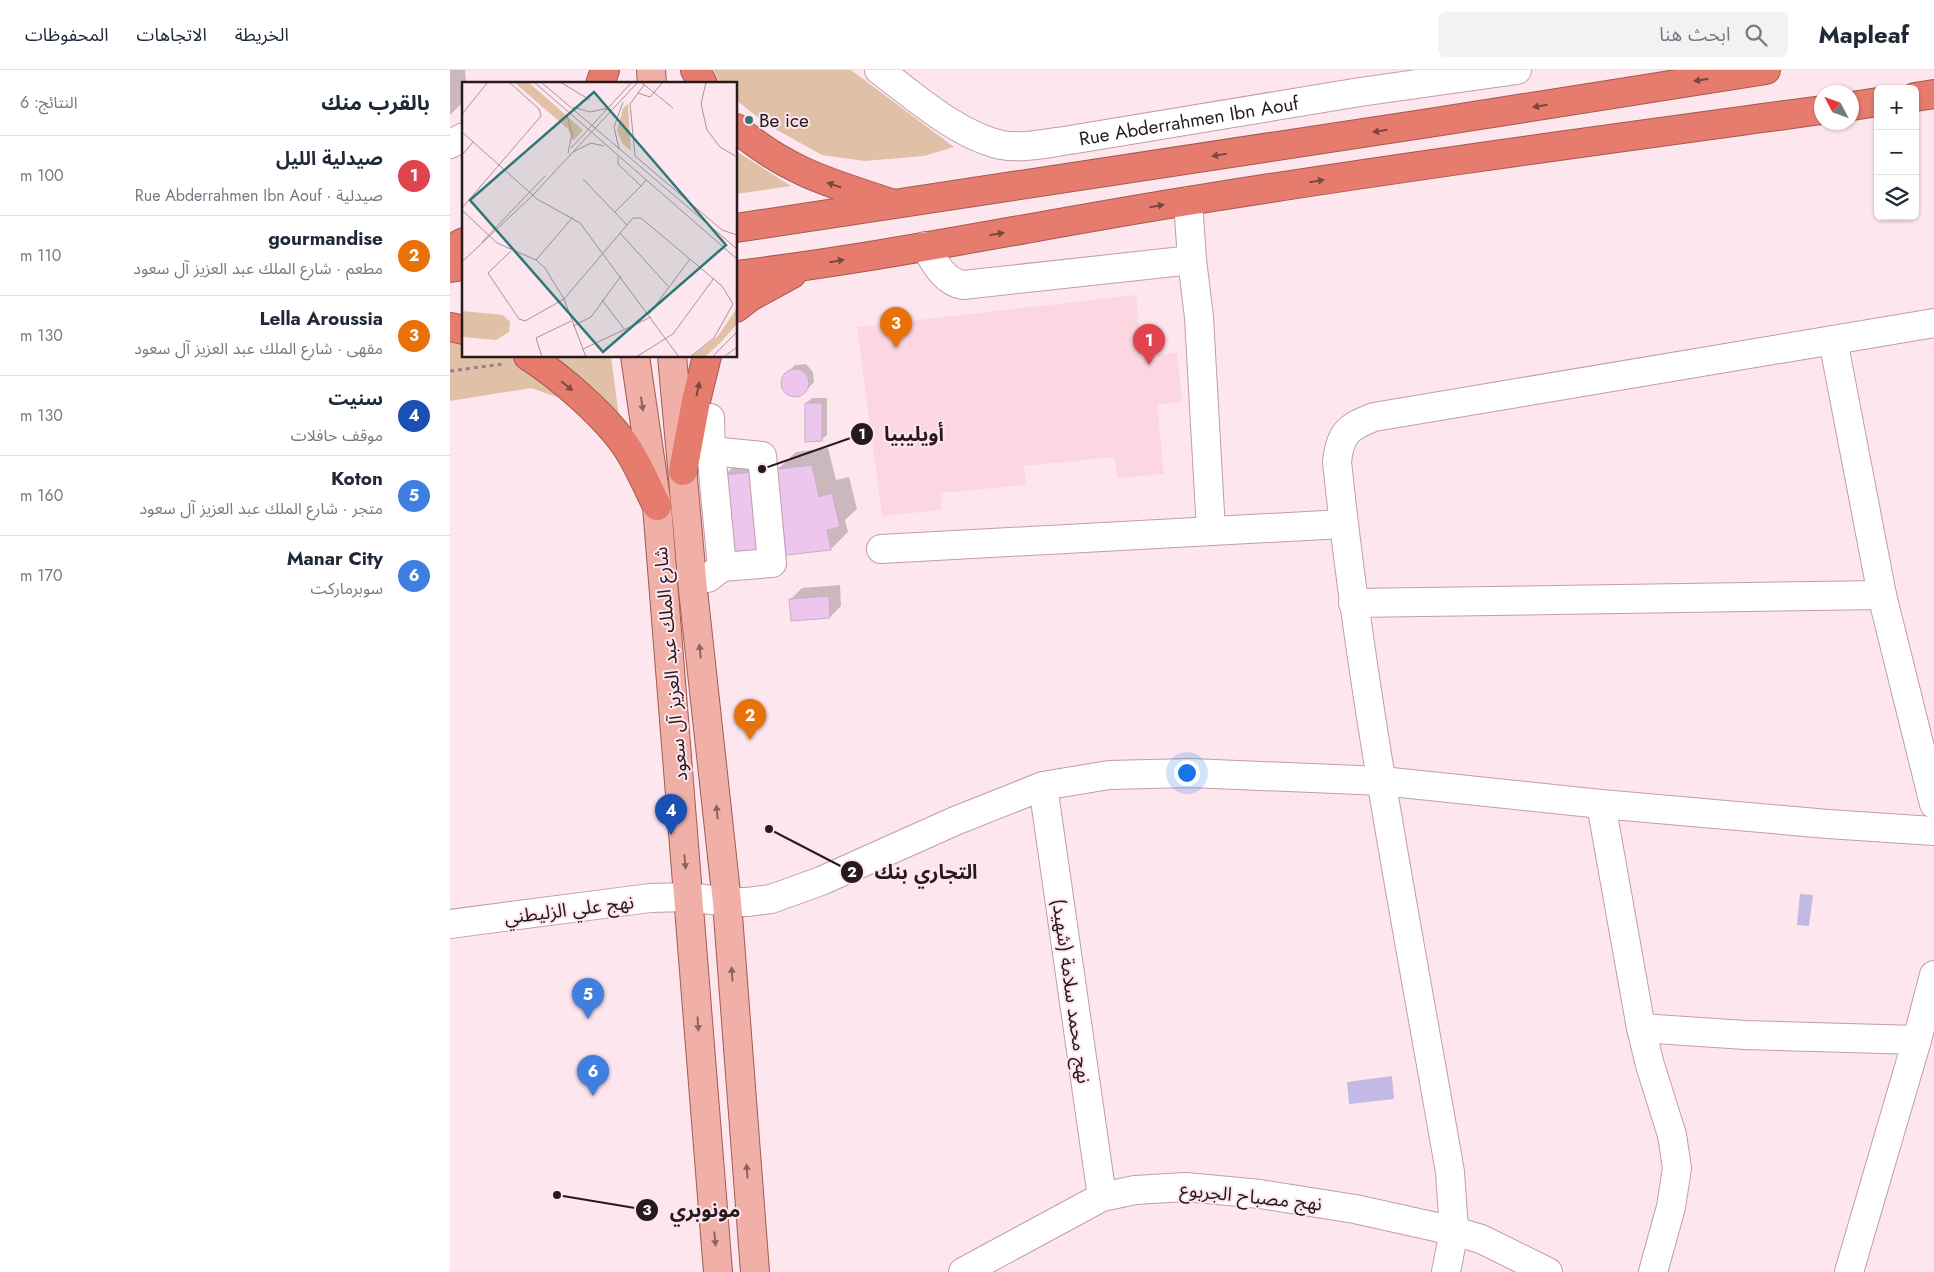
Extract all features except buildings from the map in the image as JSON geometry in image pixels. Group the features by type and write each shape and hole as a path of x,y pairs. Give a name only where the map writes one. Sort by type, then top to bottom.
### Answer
{"highway":[{"path":"601,82 605,70"},
{"path":"695,70 702,82"},
{"path":"738,228 898,205 1766,70"},
{"path":"1919,96 1934,94"},
{"path":"1859,105 1874,103"},
{"path":"738,275 807,266 1188,201 1814,111"},
{"path":"738,130 758,146 785,163 813,177 898,205"},
{"path":"450,248 462,243"},
{"path":"738,306 750,297 807,266"},
{"path":"531,358 576,394 618,436 629,452 657,506"},
{"path":"683,471 696,401 707,358"}],"main road":[{"name":"شارع الملك عبد العزيز آل سعود","path":"635,358 657,506 718,1272"},
{"name":"شارع الملك عبد العزيز آل سعود","path":"672,358 693,590 727,902 755,1272"}],"street":[{"name":"Rue Abderrahmen Ibn Aouf","path":"879,70 931,109 964,130 1001,145 1022,146 1070,140 1360,92 1517,70"},
{"path":"450,144 462,138"},
{"path":"1188,201 1192,260 1199,317 1211,531"},
{"path":"925,246 940,269 951,281 963,285 1192,260"},
{"path":"1446,1272 1454,1231 1450,1172 1353,604 1336,462 1338,445 1345,434 1358,424 1374,417 1934,323"},
{"path":"1833,340 1882,595 1934,804"},
{"path":"710,418 711,451 722,567"},
{"path":"693,590 722,567 772,562 762,456 711,451"},
{"path":"881,549 1343,524"},
{"path":"1353,604 1882,595"},
{"name":"نهج علي الزليطني","path":"450,924 650,898 688,897 727,902 771,899 821,881 955,820 1043,786 1109,775 1182,773 1382,781 1601,804 1828,824 1934,831"},
{"name":"نهج محمد سلامة (شهيد)","path":"1043,786 1102,1196"},
{"path":"1601,804 1641,1028 1672,1135 1678,1168 1671,1207 1654,1272"},
{"path":"1849,1272 1917,1040 1934,975"},
{"path":"1641,1028 1745,1035 1917,1040"},
{"name":"نهج مصباح الجربوع","path":"963,1272 1102,1196 1135,1190 1186,1187 1260,1194 1355,1209 1454,1231 1481,1239 1548,1272"}],"path":[{"path":"450,371 531,358"}],"shaded area":[{"path":"713,70 851,70 954,147 924,156 865,161 822,155 768,125 738,102 738,82 720,82"},
{"path":"738,152 791,186 738,194"},
{"path":"1136,295 1142,356 1177,353 1182,402 1157,404 1164,474 1117,478 1115,457 1024,466 1026,485 941,493 942,510 882,516 857,327"},
{"path":"462,332 462,358 611,358 619,418 531,388 450,401 450,334"},
{"path":"1800,894 1813,895 1809,926 1797,925"},
{"path":"1392,1076 1394,1099 1349,1104 1347,1082"}],"place":[{"name":"Be ice","path":"749,120"},
{"name":"Lella Aroussia","path":"896,348"},
{"name":"صيدلية الليل","path":"1149,365"},
{"name":"أويليبيا","path":"762,469"},
{"name":"gourmandise","path":"750,740"},
{"name":"التجاري بنك","path":"769,829"},
{"name":"سنيت","path":"671,835"},
{"name":"Koton","path":"588,1019"},
{"name":"Manar City","path":"593,1096"},
{"name":"مونوبري","path":"557,1195"}]}
